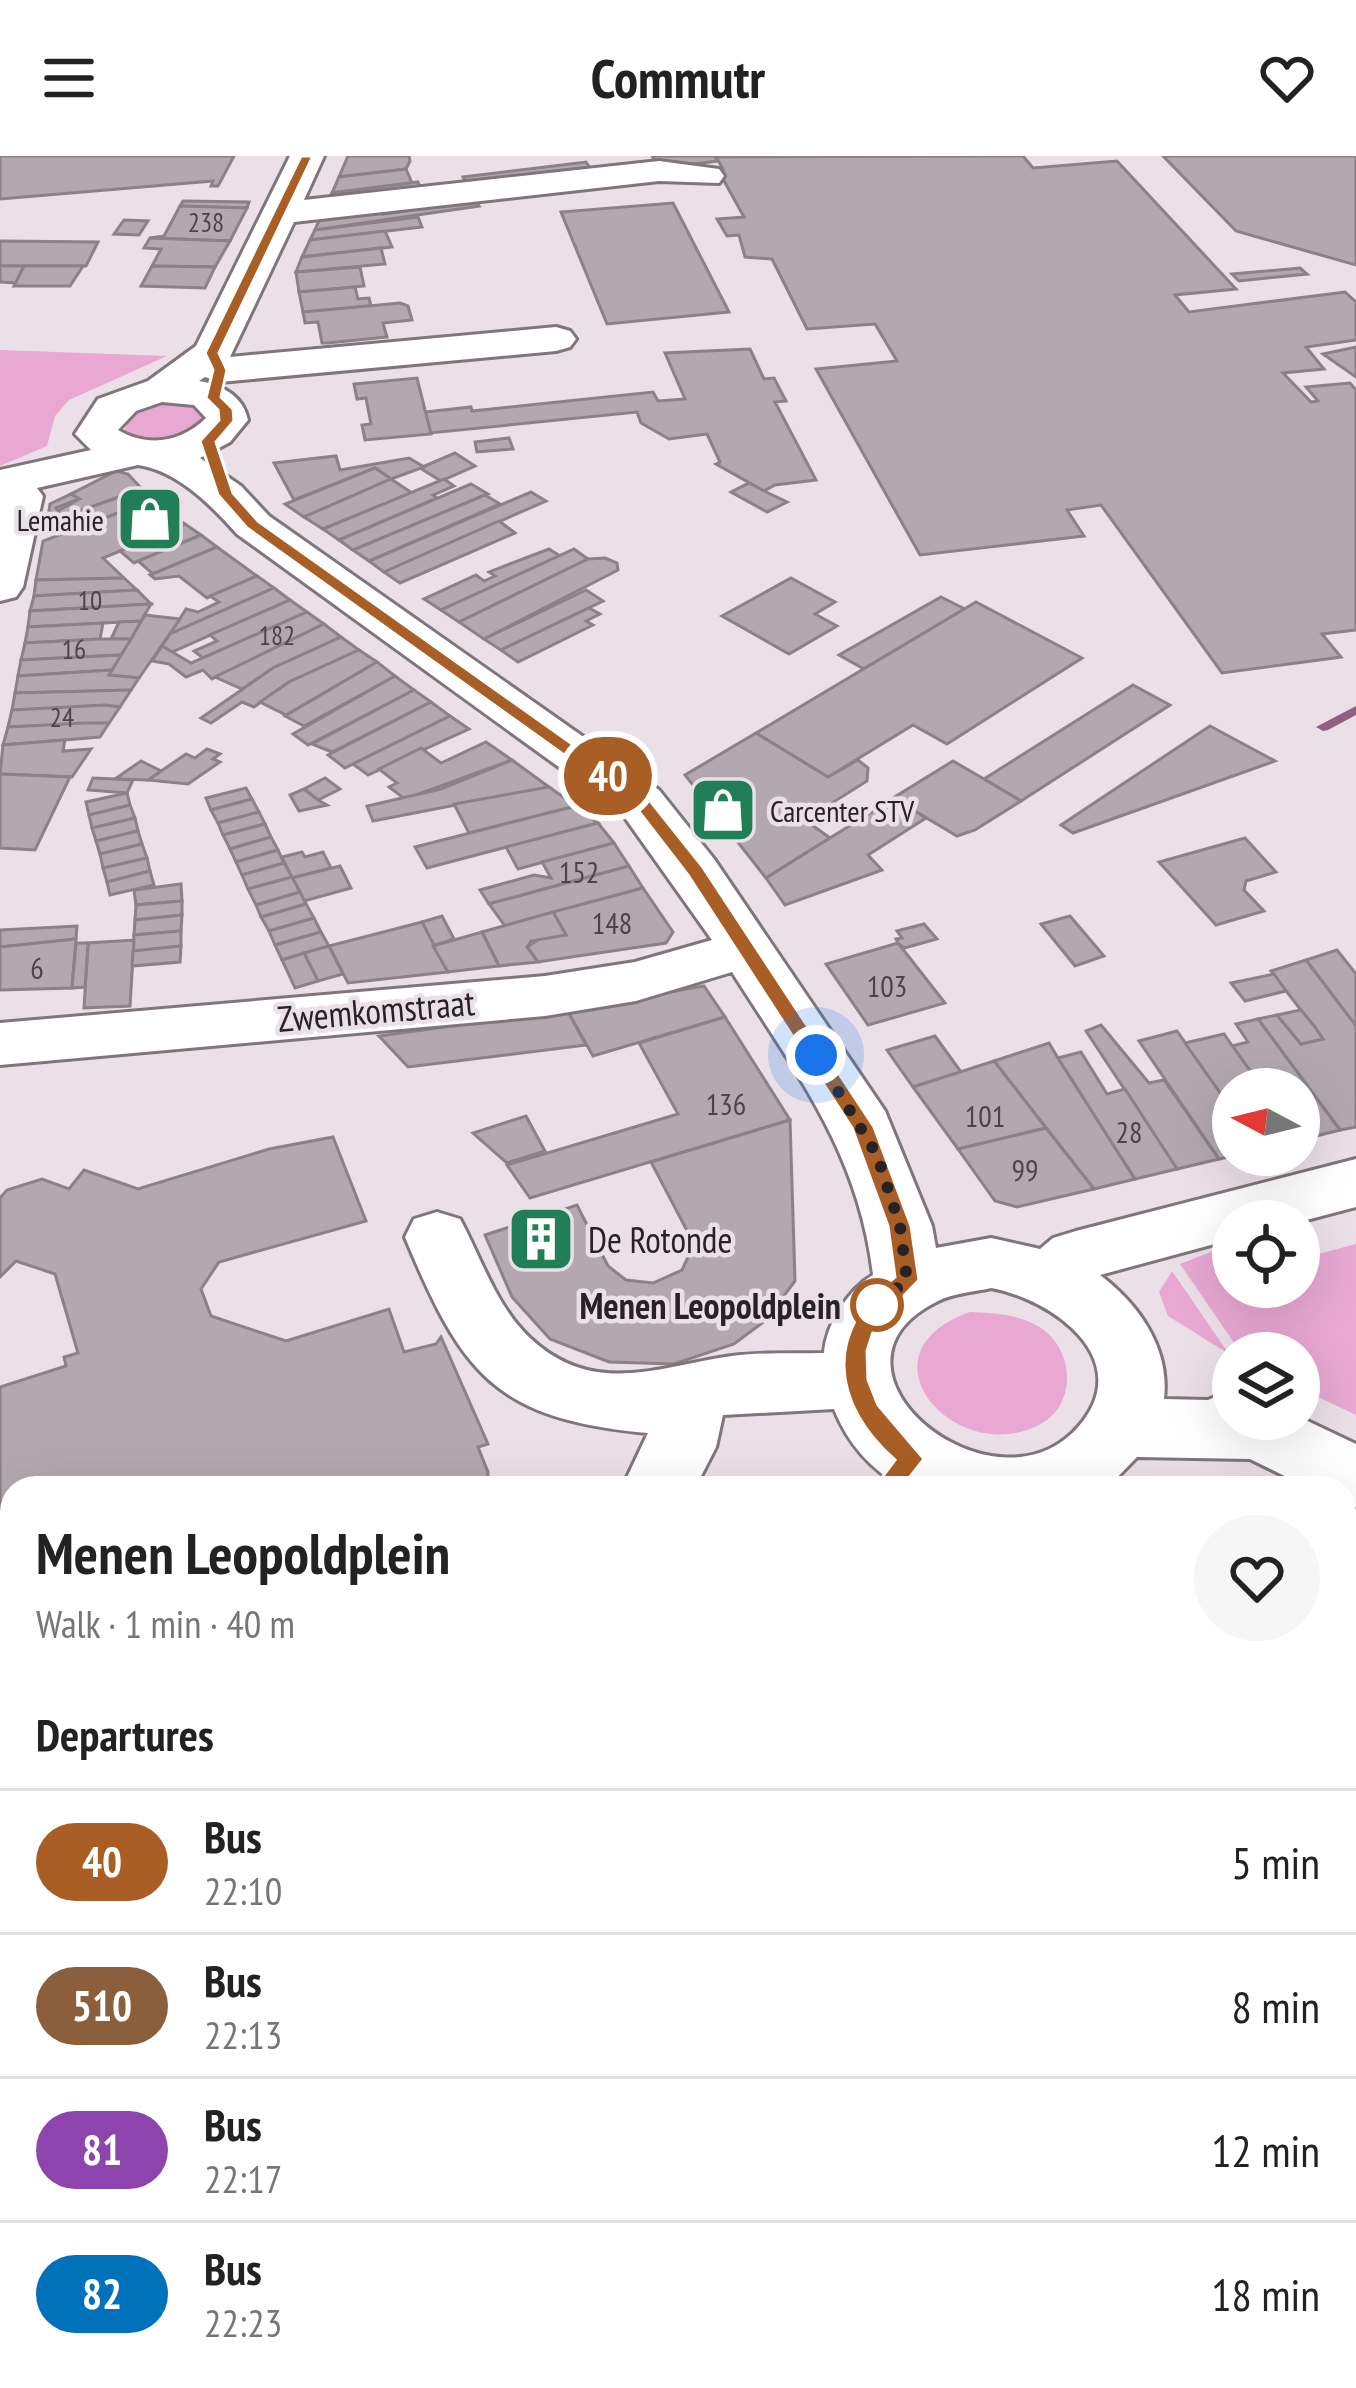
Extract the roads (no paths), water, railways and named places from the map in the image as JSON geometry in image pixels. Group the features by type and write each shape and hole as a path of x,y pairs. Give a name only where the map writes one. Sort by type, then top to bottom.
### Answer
{"street":[{"path":"14,480 208,441 227,421 215,374 307,156"},
{"path":"280,211 315,211 658,171 707,176"},
{"path":"14,480 96,434 104,414 118,404 215,374 556,339"},
{"path":"96,434 110,446 149,453 226,495 253,525 640,801 695,871 877,1155 900,1226 907,1280"},
{"path":"208,441 226,495"},
{"path":"0,587 21,496 14,480"},
{"name":"Zwemkomstraat","path":"0,1044 544,995 637,981 746,949"},
{"path":"877,1155 1021,1271 1081,1295 1120,1374 1212,1411"},
{"path":"930,1476 899,1473 856,1380 855,1351 864,1323 882,1299 907,1280 946,1266 1021,1271 1356,1183"},
{"path":"437,1237 466,1304 505,1358 540,1383 586,1398 648,1404 733,1384 856,1380"},
{"path":"1067,1476 1101,1455 1120,1374 1131,1273 1142,1240"},
{"path":"665,1476 680,1448 694,1394"},
{"path":"1278,1440 1354,1476"}],"waterway":[{"path":"1323,727 1356,710"}],"place":[{"name":"Lemahie","path":"150,519"},
{"name":"Carcenter STV","path":"723,810"},
{"name":"De Rotonde","path":"541,1239"},
{"name":"Menen Leopoldplein","path":"877,1305"}]}
